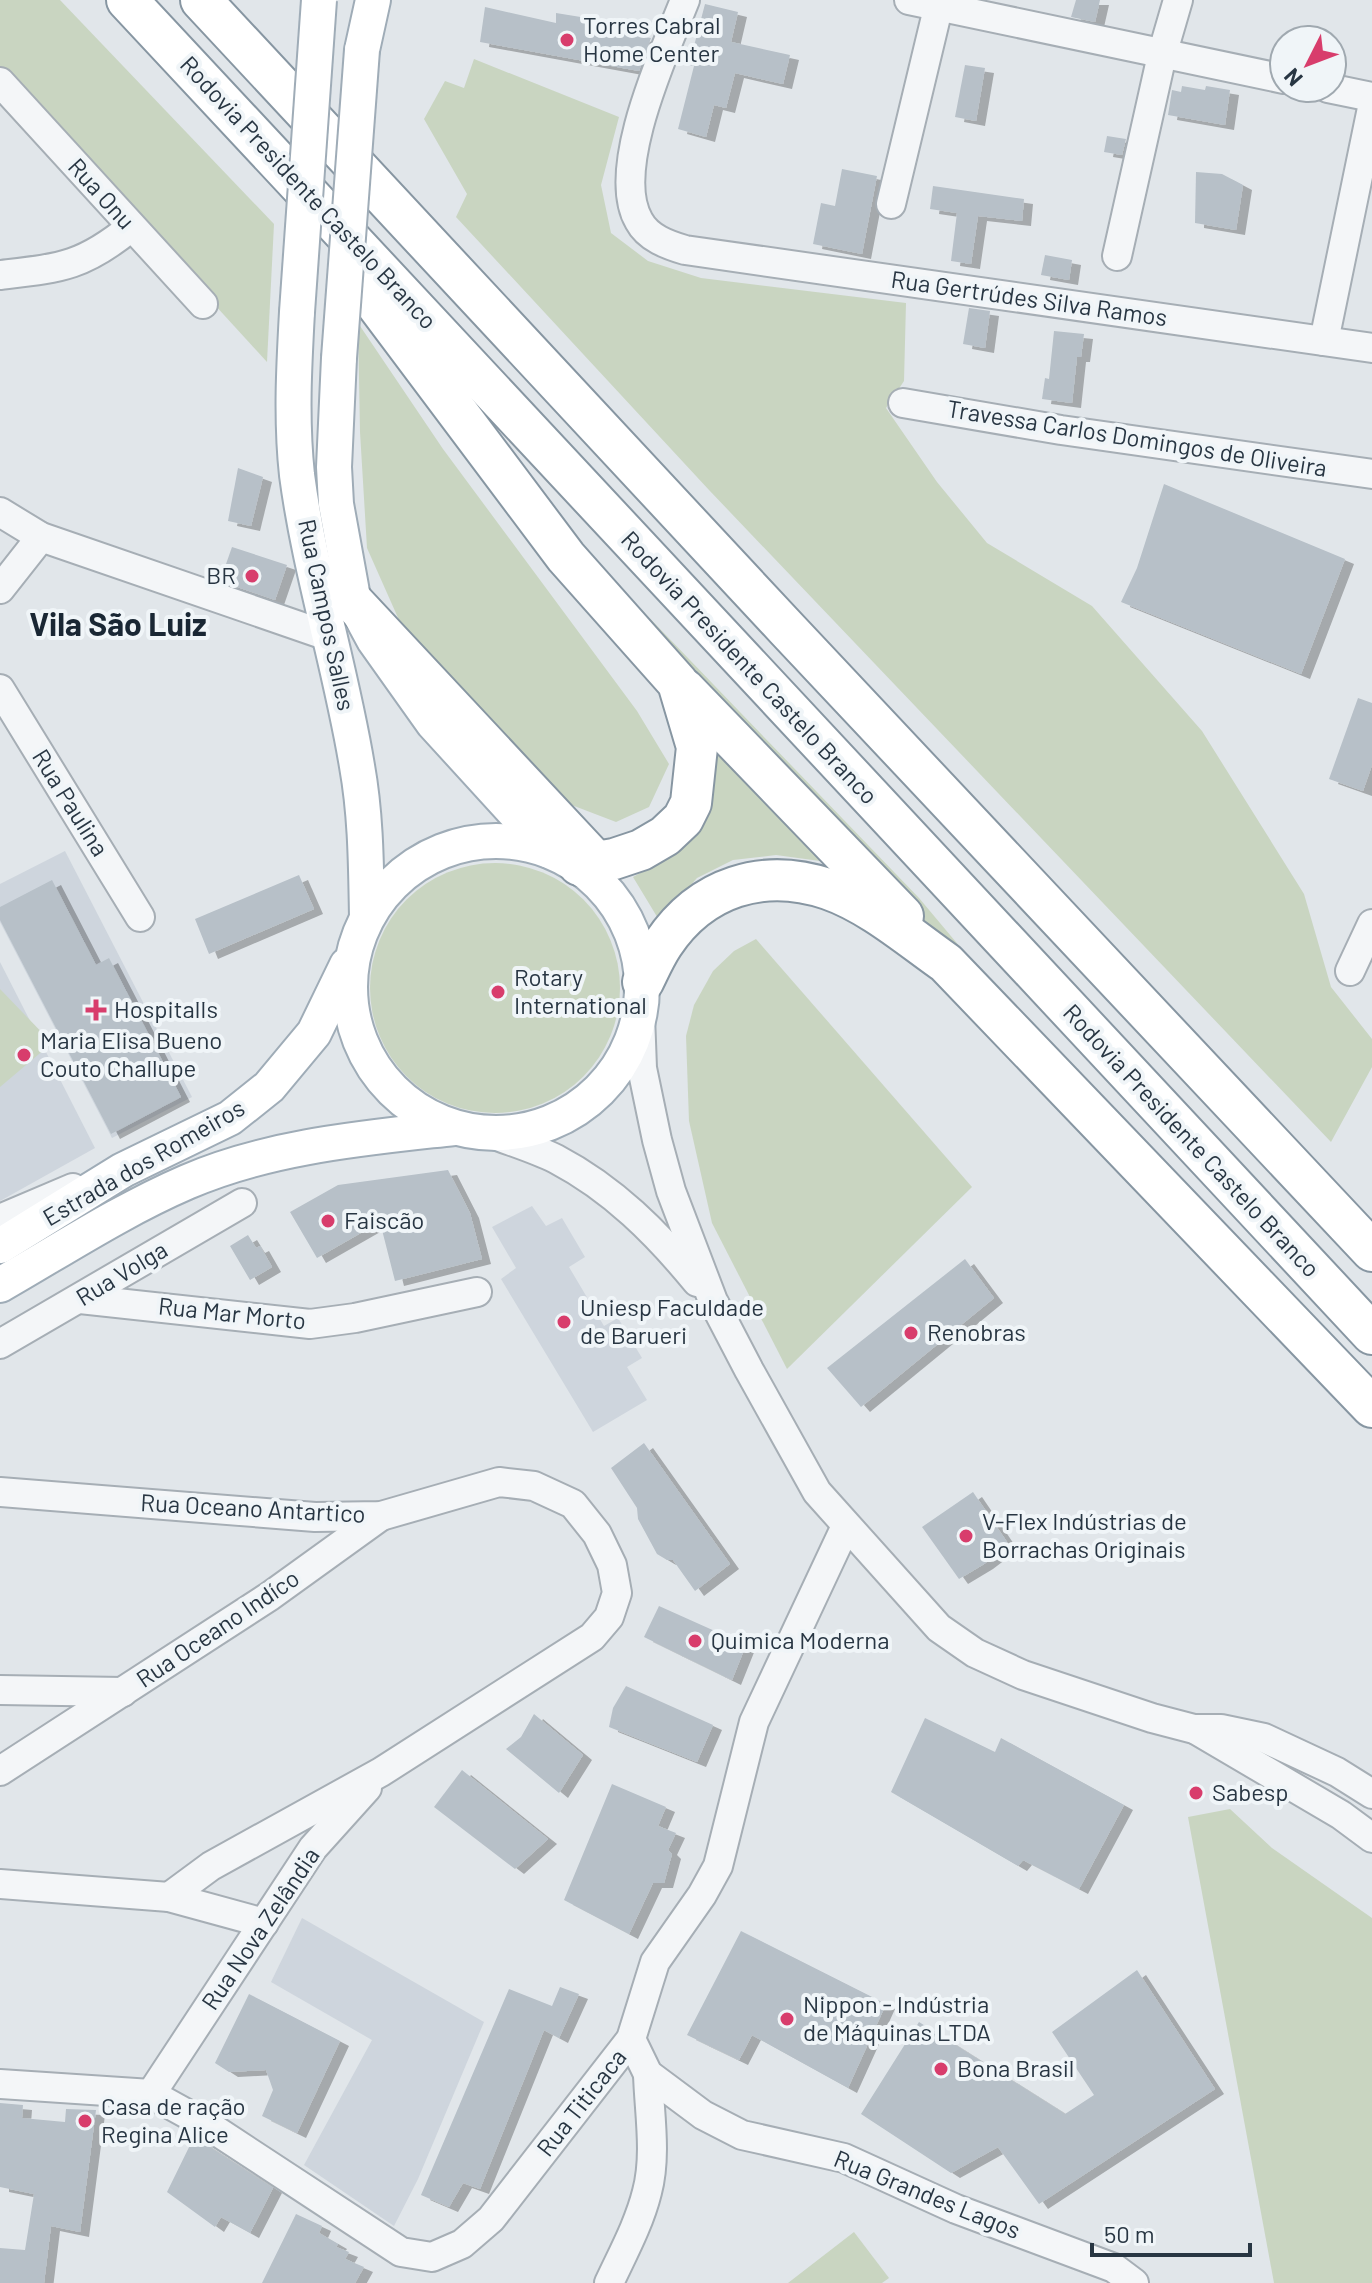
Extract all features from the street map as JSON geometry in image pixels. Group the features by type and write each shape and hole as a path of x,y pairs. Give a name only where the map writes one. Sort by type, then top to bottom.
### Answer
{"highway":[{"name":"Rodovia Presidente Castelo Branco","path":"127,0 1372,1334"},
{"path":"201,0 1372,1251"},
{"path":"229,107 566,557 678,683 1372,1407"},
{"path":"354,603 575,860 641,850 665,836 683,819 691,803 697,747 678,683"},
{"path":"642,998 663,944 685,916 719,893 752,880 790,879 829,889 873,912 946,963"}],"main road":[{"name":"Rua Campos Salles","path":"319,0 292,396 302,506 359,780 367,917"},
{"name":"Rua Campos Salles","path":"354,603 336,504 334,467 362,50 373,0"},
{"path":"494,841 519,843 575,860 601,886 625,918 639,956 642,998 625,1057 618,1070 599,1092 576,1111 550,1124 521,1132 492,1134 455,1128 405,1102 385,1082 369,1059 357,1033 351,1006 350,978 354,950 367,917 385,891 407,870 434,854 463,844 494,841"},
{"name":"Estrada dos Romeiros","path":"0,1246 123,1170 214,1128 269,1087 314,1033 354,950"},
{"name":"Estrada dos Romeiros","path":"0,1285 187,1181 298,1150 355,1139 455,1128"}],"street":[{"name":"Rua Gertrúdes Silva Ramos","path":"685,0 649,93 633,151 630,188 633,207 639,222 665,244 685,250 1372,348"},
{"path":"909,0 938,3 1162,55 1268,76"},
{"path":"1117,256 1162,55 1178,0"},
{"path":"891,204 938,3"},
{"name":"Rua Onu","path":"0,82 130,228 203,304"},
{"path":"1348,92 1372,97"},
{"path":"1324,341 1372,108"},
{"path":"0,275 81,262 107,247 130,228"},
{"name":"Travessa Carlos Domingos de Oliveira","path":"903,403 1061,430 1372,474"},
{"path":"0,512 41,537 328,636"},
{"path":"0,589 41,537"},
{"name":"Rua Paulina","path":"0,689 140,917"},
{"path":"1350,971 1372,924"},
{"path":"642,998 642,1068 657,1140 671,1191 713,1301 817,1492 939,1628 975,1653 1061,1689 1125,1711 1194,1729 1221,1729 1264,1738 1337,1772 1372,1794"},
{"path":"492,1134 555,1159 597,1184 633,1211 665,1243 713,1301"},
{"path":"0,1219 123,1170"},
{"name":"Rua Volga","path":"0,1344 242,1203"},
{"name":"Rua Mar Morto","path":"80,1299 310,1324 355,1318 477,1292"},
{"name":"Rua Oceano Antartico","path":"0,1492 315,1517 381,1516 499,1482 534,1486 573,1504 597,1534 612,1565 617,1593 609,1617 592,1637 381,1772"},
{"name":"Rua Oceano Indíco","path":"0,1771 270,1596 381,1516"},
{"name":"Rua Titicaca","path":"151,2094 190,2114 401,2252 432,2257 462,2244 491,2219 631,2039 655,1962 702,1895 718,1866 754,1722 846,1526"},
{"path":"0,1690 124,1692"},
{"path":"28,1692 49,1719 51,1736"},
{"path":"1194,1729 1341,1815 1372,1838"},
{"path":"169,1897 211,1866 381,1772"},
{"name":"Rua Nova Zelândia","path":"151,2094 313,1848 381,1772"},
{"path":"0,1884 169,1897 264,1923"},
{"name":"Rua Grandes Lagos","path":"631,2039 648,2074 703,2115 742,2135 844,2158 956,2209 1124,2275"},
{"path":"609,2283 648,2191 651,2168 648,2074"},
{"path":"0,2084 151,2094"}],"shaded area":[{"name":"HospitalIs","path":"65,851 192,1097 112,1138 0,922 0,884"},
{"name":"Maria Elisa Bueno Couto Challupe","path":"0,962 95,1148 0,1201"},
{"name":"Uniesp Faculdade de Barueri","path":"532,1206 546,1226 562,1218 585,1257 569,1267 604,1326 618,1318 642,1358 627,1367 647,1400 593,1432 501,1279 516,1268 492,1227"},
{"path":"302,1918 484,2022 418,2179 394,2226 304,2165 372,2040 271,1982"}],"green space":[{"path":"0,0 60,0 274,224 267,362 0,70"},
{"path":"474,59 619,117 601,185 611,233 648,261 701,278 906,303 904,381 886,408 937,482 987,543 1092,606 1202,731 1304,894 1331,987 1372,1039 1372,1067 1331,1142 709,490 456,217 467,194 424,119 445,81 464,88"},
{"path":"358,323 443,449 637,711 669,764 649,807 616,822 569,804 512,746 399,620 367,548"},
{"path":"585,551 919,898 1029,1029 869,886 820,861 776,855 733,860 697,878 659,920 633,877 666,859 695,832 715,756"},
{"path":"495,863 543,873 564,884 583,900 599,919 610,940 620,988 610,1036 599,1057 583,1076 564,1092 543,1103 495,1113 447,1103 426,1092 407,1076 391,1057 380,1036 370,988 380,940 391,919 407,900 426,884 447,873"},
{"path":"756,939 972,1187 787,1369 712,1223 689,1121 686,1036 694,1005 713,971 734,951"},
{"path":"0,989 52,1043 0,1087"},
{"path":"1230,1809 1272,1848 1372,1918 1372,2283 1274,2283 1188,1817"},
{"path":"854,2232 889,2278 882,2283 788,2283"}],"building":[{"path":"1076,0 1100,0 1095,22 1071,17"},
{"path":"705,4 738,12 731,42 790,55 783,84 735,73 726,108 714,105 706,137 678,129 694,66 689,65"},
{"name":"Torres Cabral Home Center","path":"485,7 556,23 556,13 593,19 590,30 651,38 639,71 480,42"},
{"path":"965,65 985,68 976,121 955,117"},
{"path":"1182,86 1230,90 1225,125 1168,115 1172,90 1181,92"},
{"path":"1107,136 1126,139 1122,155 1104,152"},
{"path":"842,169 877,176 862,254 813,244 821,203 835,206"},
{"path":"1196,172 1222,174 1243,185 1236,230 1195,223"},
{"path":"933,186 1024,199 1022,221 978,216 971,264 951,261 957,213 930,209"},
{"path":"1045,255 1072,260 1069,280 1041,275"},
{"path":"969,308 990,311 985,348 963,344"},
{"path":"1054,331 1084,334 1081,357 1077,357 1072,403 1042,399 1045,378 1049,379"},
{"name":"BR","path":"238,468 263,477 251,526 228,521"},
{"path":"1164,484 1345,559 1301,674 1121,602 1137,568"},
{"name":"BR","path":"232,547 287,565 275,600 220,581"},
{"path":"1358,698 1372,703 1372,765 1363,791 1329,779"},
{"path":"299,875 314,909 209,954 195,919"},
{"name":"HospitalIs","path":"52,880 96,965 109,958 181,1097 111,1134 0,920 0,907"},
{"path":"448,1170 470,1213 482,1259 395,1281 380,1222 317,1258 290,1212 338,1185"},
{"path":"248,1235 256,1248 260,1246 272,1267 250,1280 230,1246"},
{"name":"Renobras","path":"965,1259 994,1298 861,1407 827,1368"},
{"path":"644,1443 730,1564 695,1591 673,1560 657,1554 638,1519 637,1508 611,1468"},
{"name":"V-Flex Indústrias de Borrachas Originais","path":"973,1492 1009,1545 959,1579 922,1527"},
{"name":"Quimica Moderna","path":"659,1606 746,1645 732,1680 644,1637"},
{"path":"626,1686 713,1725 697,1762 609,1727 613,1708"},
{"path":"534,1714 583,1755 559,1793 506,1749 521,1737"},
{"path":"925,1718 995,1752 1001,1738 1124,1805 1079,1889 1023,1860 1018,1866 891,1792"},
{"path":"462,1770 548,1839 515,1869 434,1807"},
{"path":"612,1784 666,1807 658,1826 676,1833 668,1850 672,1854 664,1883 653,1883 629,1934 564,1900"},
{"name":"Nippon - Indústria de Máquinas LTDA","path":"741,1931 886,2004 848,2088 752,2035 739,2060 687,2035"},
{"path":"1137,1970 1215,2089 1039,2204 998,2147 951,2173 861,2114 919,2022 1065,2114 1094,2095 1052,2032"},
{"path":"560,1987 579,1994 559,2038 544,2030 480,2189 463,2183 449,2207 421,2195 509,1989 552,2006"},
{"path":"249,1994 340,2041 297,2133 262,2116 273,2090 266,2070 229,2072 215,2063"},
{"path":"0,2103 23,2105 22,2118 65,2122 66,2109 96,2110 80,2232 51,2226 44,2283 0,2283 0,2248 25,2250 34,2194 0,2187"},
{"path":"194,2137 273,2188 250,2233 221,2217 215,2227 167,2192"},
{"path":"296,2214 322,2226 319,2233 338,2244 336,2247 349,2252 345,2259 364,2267 355,2283 262,2283"}],"place":[{"name":"Torres Cabral Home Center","path":"567,40"},
{"name":"BR","path":"252,576"},
{"name":"Rotary International","path":"498,992"},
{"name":"HospitalIs","path":"96,1010"},
{"name":"Maria Elisa Bueno Couto Challupe","path":"24,1055"},
{"name":"Faiscão","path":"328,1221"},
{"name":"Uniesp Faculdade de Barueri","path":"564,1322"},
{"name":"Renobras","path":"911,1333"},
{"name":"V-Flex Indústrias de Borrachas Originais","path":"966,1536"},
{"name":"Quimica Moderna","path":"695,1641"},
{"name":"Sabesp","path":"1196,1793"},
{"name":"Nippon - Indústria de Máquinas LTDA","path":"787,2019"},
{"name":"Bona Brasil","path":"941,2069"},
{"name":"Casa de ração Regina Alice","path":"85,2121"}],"district":[{"name":"Vila São Luiz","path":"118,625"}]}
